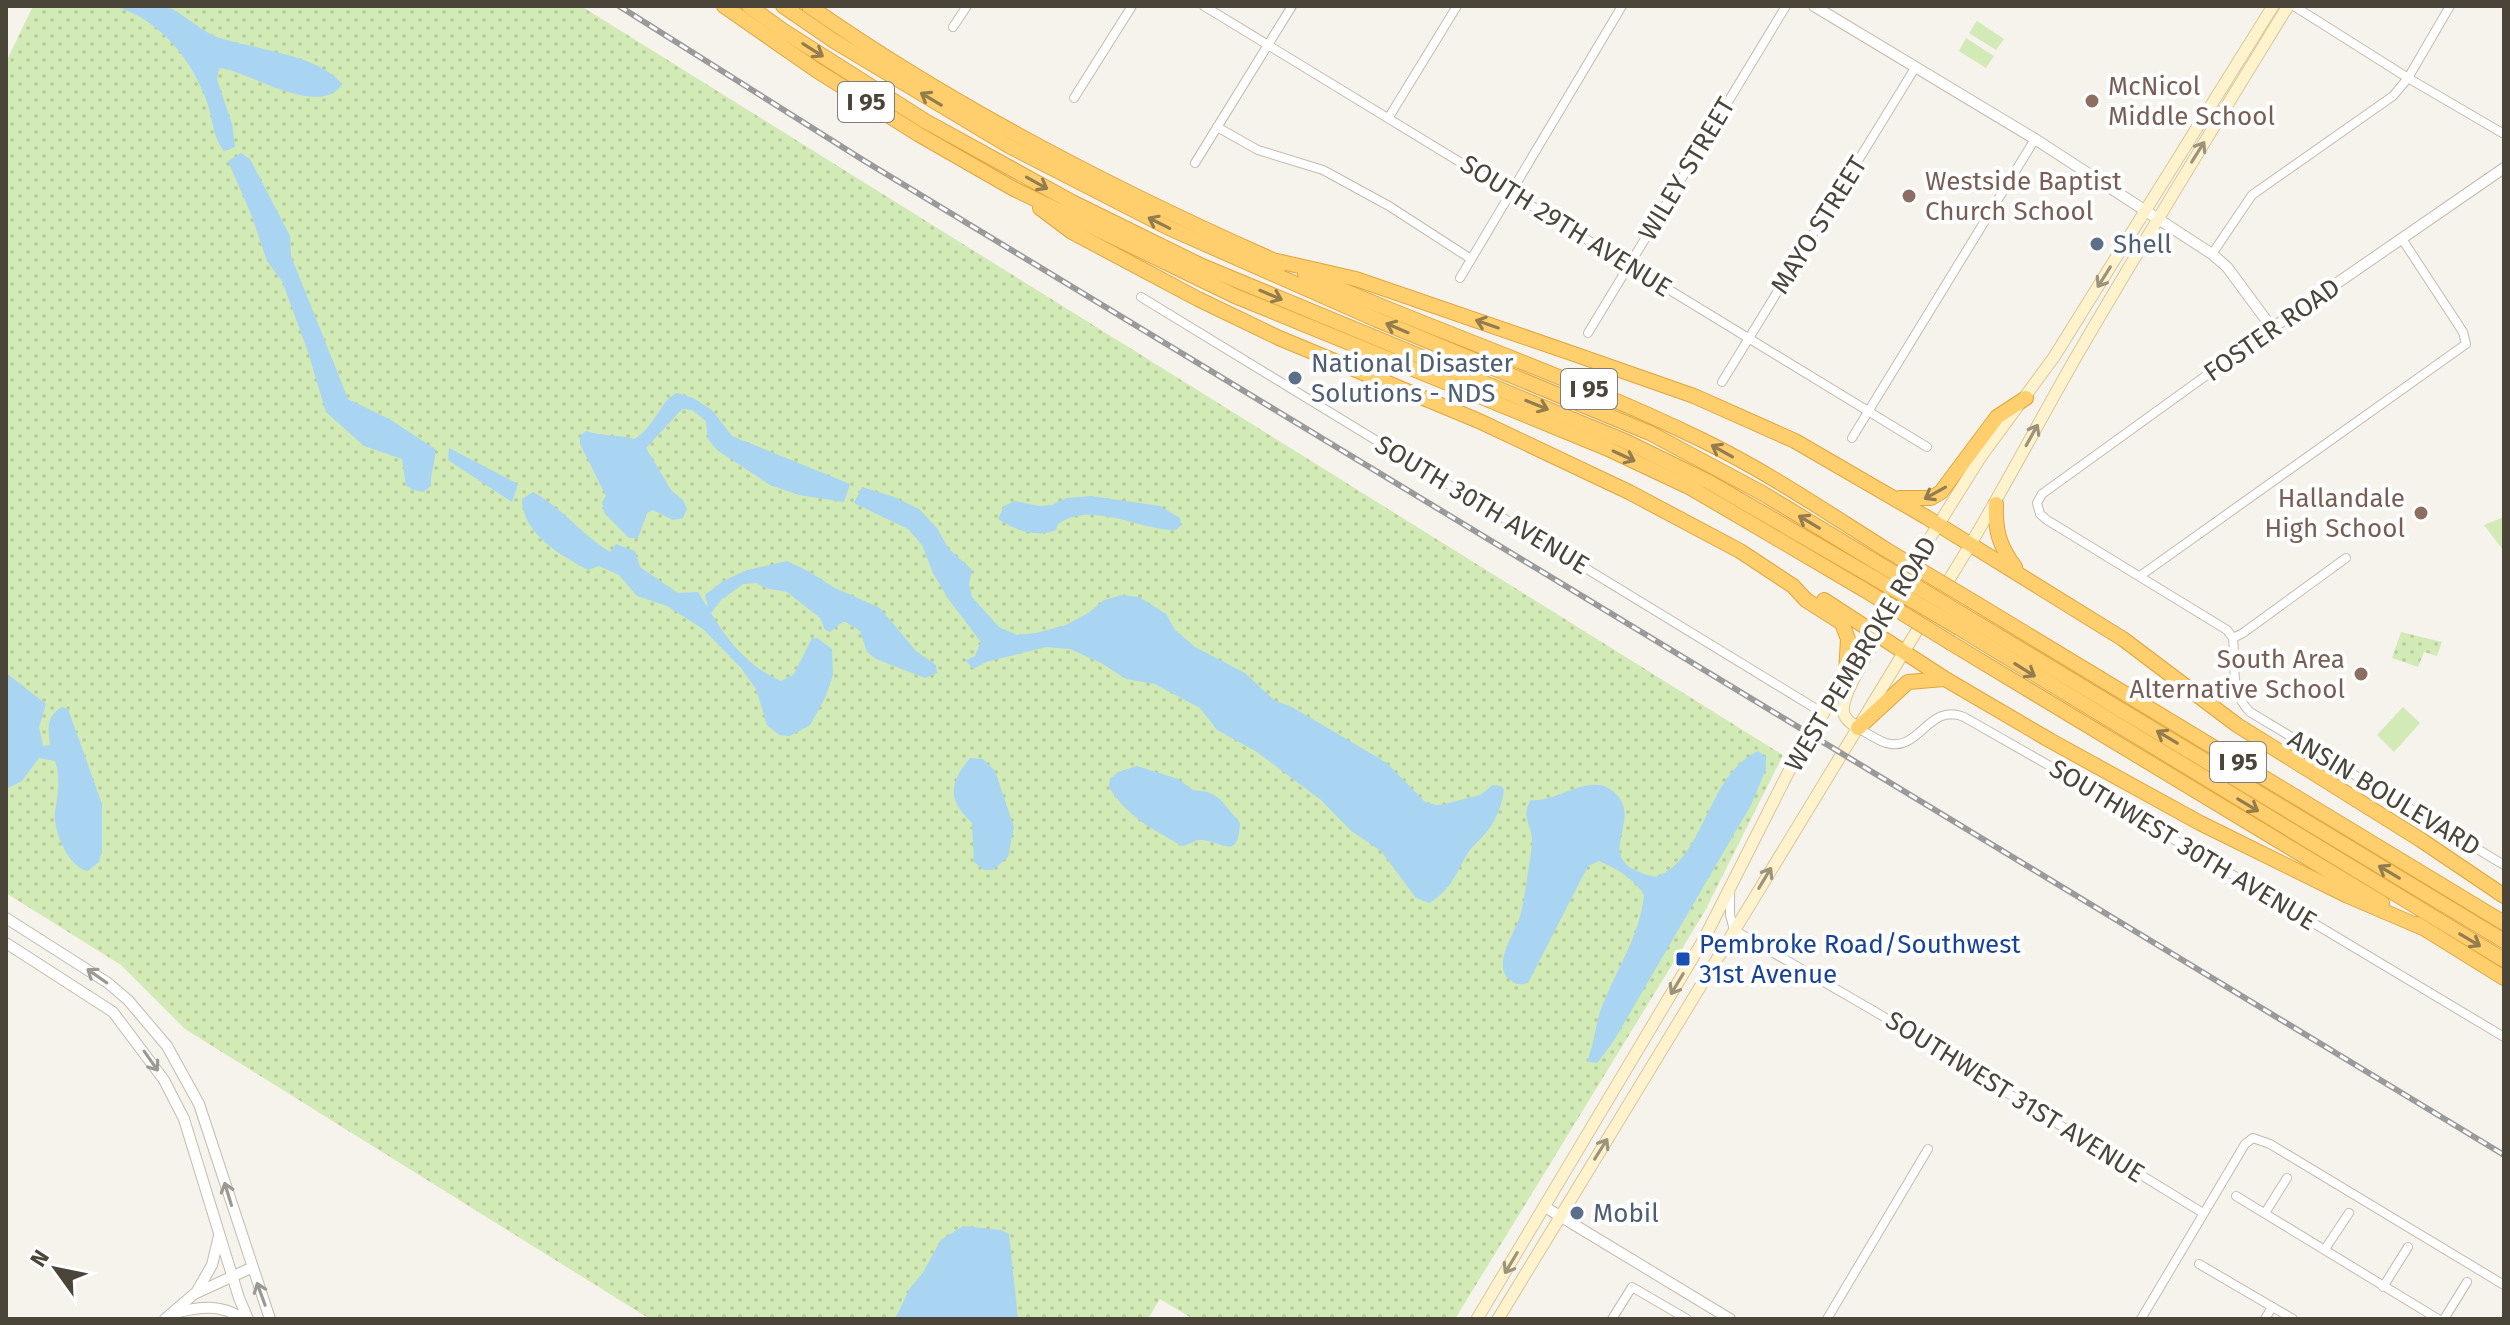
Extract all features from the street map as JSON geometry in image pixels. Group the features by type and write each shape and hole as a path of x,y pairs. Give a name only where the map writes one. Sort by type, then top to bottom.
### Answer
{"highway":[{"name":"I 95","path":"724,6 816,70 1014,189 1235,296 1606,448 1870,576 1951,643 2504,978"},
{"path":"749,6 925,121 1072,202 1202,266 1627,442 1709,482 1870,576 1963,622 2504,941"},
{"path":"783,6 834,41 1009,146 1156,222 1375,319 1650,433 1762,493 1870,576"},
{"name":"I 95","path":"809,6 941,90 1031,142 1165,210 1352,294 1619,402 1705,441 1779,482 2504,923"},
{"path":"1014,189 1072,232 1132,266 1279,338 1479,421 1629,492 1740,551 1793,586 1817,596 1947,680 2200,823 2348,896 2423,928"},
{"path":"1277,261 1356,279 1694,396 1795,441 1895,498 2123,639 2237,725 2504,896"},
{"path":"1895,498 1931,498 1941,492 1997,417 2026,398"},
{"path":"1996,504 1995,528 2000,543 2020,574"},
{"path":"1793,586 1806,600 1842,623 1848,639 1846,674"},
{"path":"1963,622 2504,960"},
{"path":"1858,728 1908,682 1947,680"}],"main road":[{"name":"WEST PEMBROKE ROAD","path":"1477,1319 1730,892 1791,767 1846,674 1980,458 2026,398 2273,6"},
{"name":"WEST PEMBROKE ROAD","path":"1498,1319 1902,652 1972,545 2071,365 2157,218 2291,6"},
{"path":"1858,728 1842,712 1872,646 1873,631"}],"street":[{"path":"953,27 967,6"},
{"path":"1074,98 1132,6"},
{"name":"SOUTH 29TH AVENUE","path":"1204,6 1927,447"},
{"path":"1195,163 1292,6"},
{"path":"1389,117 1457,6"},
{"path":"1460,278 1622,6"},
{"name":"WILEY STREET","path":"1588,333 1786,6"},
{"path":"1814,6 2035,139 2212,254 2227,267 2272,328"},
{"path":"2291,6 2504,134"},
{"path":"2212,254 2252,195 2393,96 2408,78 2450,6"},
{"name":"MAYO STREET","path":"1722,382 1915,68"},
{"path":"1217,127 1258,150 1323,170 1389,206 1471,259"},
{"path":"1852,438 2035,139"},
{"name":"FOSTER ROAD","path":"2140,576 2040,514 2037,503 2042,494 2272,328 2504,168"},
{"path":"2346,558 2233,638 2227,630 2140,576 2466,344 2463,332 2402,239"},
{"name":"SOUTH 30TH AVENUE","path":"1141,297 1823,713"},
{"name":"ANSIN BOULEVARD","path":"2233,638 2236,693 2250,712 2504,865"},
{"name":"SOUTHWEST 30TH AVENUE","path":"1858,728 1885,743 1897,745 1911,739 1941,715 1952,713 1964,717 2504,1037"},
{"path":"1730,892 1730,915 1734,930"},
{"path":"6,918 108,983 128,1000 167,1046 199,1104 270,1319"},
{"name":"SOUTHWEST 31ST AVENUE","path":"1734,930 1888,1019 2203,1213"},
{"path":"6,943 113,1012 150,1059 184,1119 245,1319"},
{"path":"2141,1319 2246,1143 2253,1138 2262,1139 2504,1285"},
{"path":"1827,1319 1928,1149"},
{"path":"2265,1213 2287,1178"},
{"path":"2236,1196 2438,1319"},
{"path":"1545,1207 1730,1319"},
{"path":"2325,1249 2349,1213"},
{"path":"194,1294 212,1265 219,1234"},
{"path":"2383,1287 2408,1247"},
{"path":"2199,1264 2293,1319"},
{"path":"167,1317 194,1294 251,1268"},
{"path":"2444,1319 2467,1282"},
{"path":"1612,1319 1632,1287 1687,1319"},
{"path":"167,1317 207,1306 225,1309 245,1319"},
{"path":"2265,1319 2272,1307"}],"green space":[{"path":"33,6 581,6 1783,755 1705,911 1455,1319 1193,1319 1160,1299 1148,1319 650,1319 185,1029 121,965 6,893 6,62"},
{"path":"1977,21 2004,39 1996,50 1969,33"},
{"path":"1966,38 1994,56 1986,68 1959,51"},
{"path":"2504,517 2504,551 2484,525"},
{"path":"2401,632 2442,642 2437,656 2424,652 2418,667 2392,658"},
{"path":"2403,707 2420,723 2394,752 2377,735"}],"water":[{"path":"114,6 169,8 217,37 301,59 318,66 342,84 331,94 317,97 300,95 219,68 217,79 232,124 235,147 224,151 215,134 202,88 184,57 160,31 131,12"},
{"path":"241,153 250,159 290,236 291,256 348,399 391,420 435,449 431,486 423,492 406,485 402,459 364,446 326,412 282,281 267,261 228,161"},
{"path":"677,393 693,398 712,410 732,436 850,484 844,502 799,495 770,485 717,450 708,439 706,421 692,410 682,409 646,448 671,490 683,500 687,509 683,518 673,520 653,510 647,513 638,538 629,538 605,514 602,502 606,496 580,444 580,436 586,431 634,439"},
{"path":"449,448 518,484 512,502 448,460"},
{"path":"862,487 919,509 937,528 948,548 972,570 969,584 972,597 999,627 1017,635 1036,633 1066,625 1104,600 1122,595 1139,597 1166,614 1175,630 1195,647 1245,673 1275,701 1292,707 1387,763 1425,802 1445,804 1480,795 1493,785 1501,786 1503,796 1495,820 1469,851 1447,887 1429,903 1416,898 1381,851 1350,830 1321,800 1257,752 1217,730 1200,708 1155,684 1126,679 1070,649 1046,647 986,662 973,669 966,660 975,656 981,642 949,600 933,573 922,545 908,529 854,503"},
{"path":"533,492 610,552 616,544 635,551 640,567 678,593 698,592 708,608 705,595 723,581 747,570 787,561 833,587 880,608 916,651 936,665 937,673 925,678 876,659 867,652 860,631 844,621 830,632 825,630 820,618 787,592 765,588 757,583 743,584 721,600 711,613 732,644 759,669 781,681 794,674 812,638 817,638 832,649 833,675 810,725 790,736 779,735 767,725 756,689 741,668 703,629 667,606 637,596 619,575 599,566 588,570 545,542 524,512 522,499"},
{"path":"1091,496 1160,506 1180,518 1181,525 1176,530 1162,529 1100,515 1085,515 1071,517 1058,524 1056,530 1033,533 998,519 1004,506 1015,501 1039,506 1052,505 1066,498"},
{"path":"6,673 46,704 39,727 43,746 50,745 49,728 53,714 62,707 68,709 102,804 102,850 99,862 88,871 69,856 57,829 58,781 55,761 39,758 22,781 6,789"},
{"path":"1758,751 1766,757 1766,769 1751,805 1613,1042 1597,1063 1587,1061 1600,1012 1638,924 1644,894 1629,878 1612,867 1599,861 1588,866 1528,983 1519,984 1510,980 1505,974 1503,958 1520,916 1524,897 1532,844 1526,816 1531,800 1542,800 1587,785 1608,788 1618,796 1624,807 1620,852 1624,862 1656,877 1685,855 1730,774"},
{"path":"970,758 983,759 995,771 1014,827 1008,857 993,870 984,870 974,862 972,823 955,799 955,784"},
{"path":"1137,766 1178,779 1193,790 1208,792 1220,799 1240,823 1236,843 1228,846 1200,840 1182,846 1141,821 1109,787 1110,779 1118,772"},
{"path":"963,1226 1001,1230 1009,1234 1018,1319 895,1319 910,1288 922,1274 941,1240"}],"railway":[{"path":"619,6 863,160 2504,1155"}],"place":[{"name":"McNicol Middle School","path":"2092,101"},
{"name":"Westside Baptist Church School","path":"1909,196"},
{"name":"Shell","path":"2097,244"},
{"name":"National Disaster Solutions - NDS","path":"1295,378"},
{"name":"Hallandale High School","path":"2421,513"},
{"name":"South Area Alternative School","path":"2361,674"},
{"name":"Pembroke Road/Southwest 31st Avenue","path":"1683,959"},
{"name":"Mobil","path":"1577,1213"}]}
